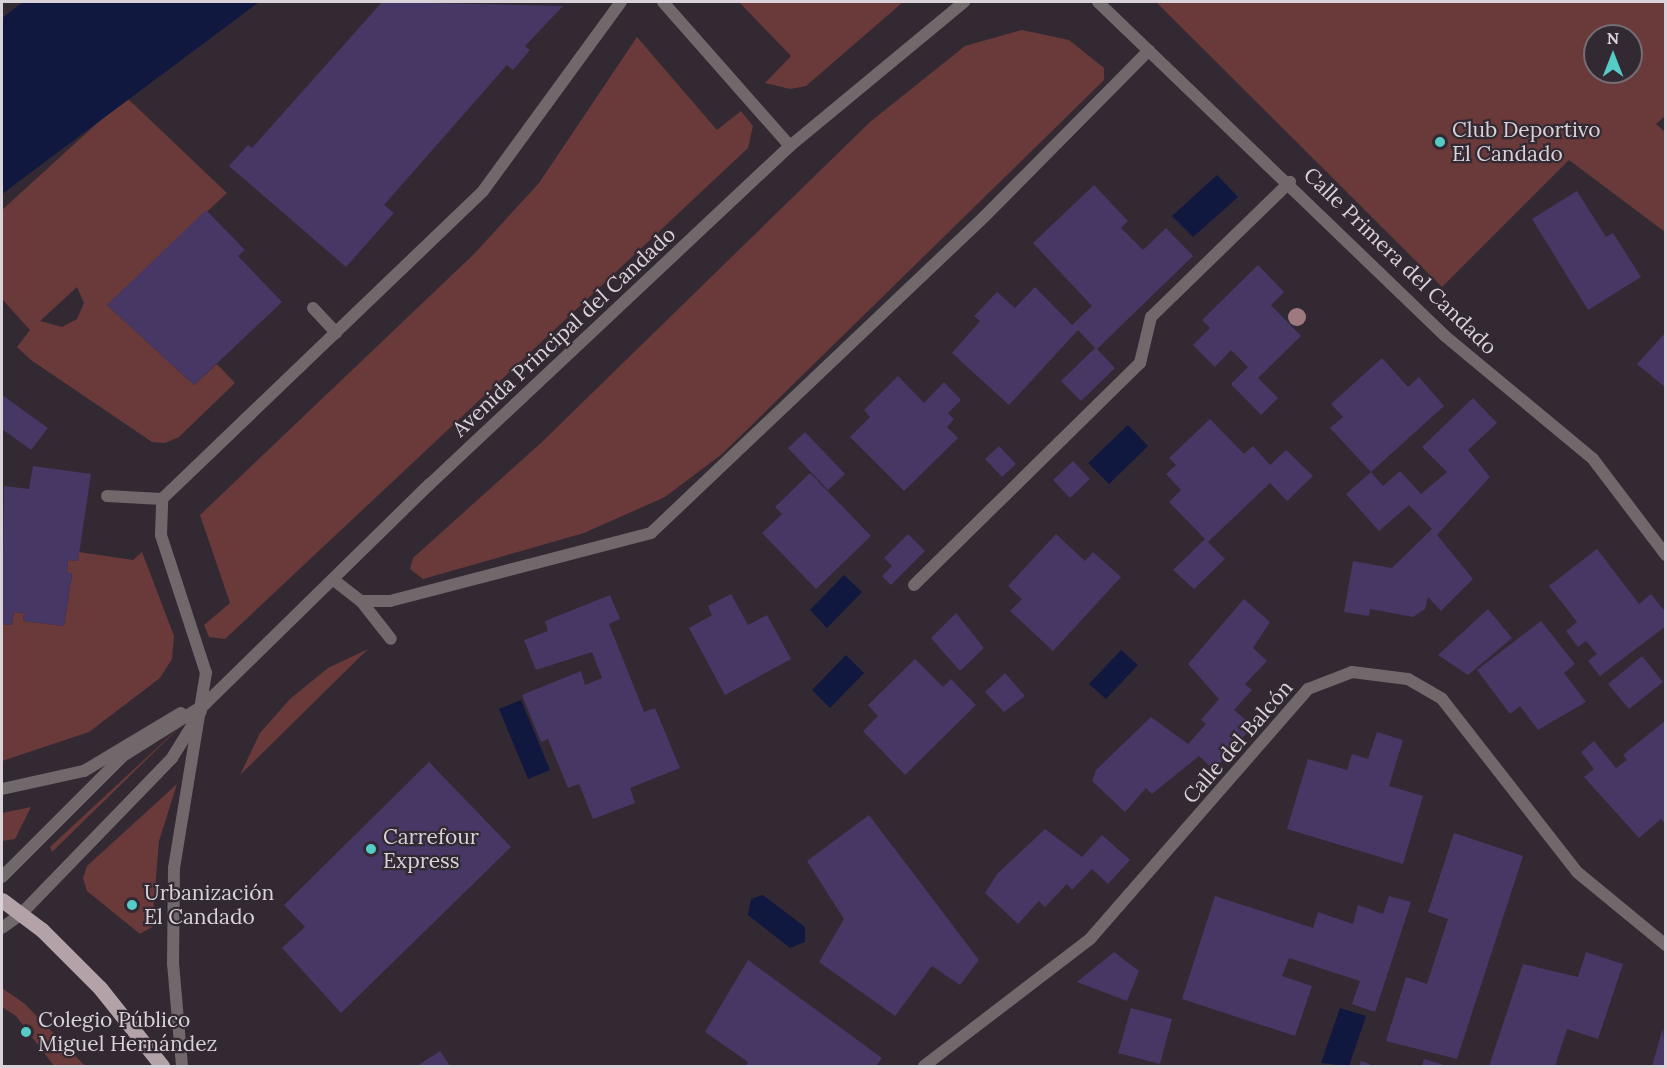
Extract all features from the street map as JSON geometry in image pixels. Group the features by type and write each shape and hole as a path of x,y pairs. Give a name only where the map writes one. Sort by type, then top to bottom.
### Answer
{"main road":[{"path":"2,900 21,914 116,1005 162,1066"}],"street":[{"path":"182,1066 173,964 174,868 204,705 206,673 198,639 161,535 162,499 483,191 621,2"},
{"path":"663,2 790,146"},
{"name":"Avenida Principal del Candado","path":"2,877 123,756 204,705 334,581 430,484 790,146 964,2"},
{"name":"Calle Primera del Candado","path":"1098,2 1290,182 1445,336 1593,459 1665,555"},
{"path":"361,601 390,601 651,533 985,216 1149,50"},
{"path":"914,585 1140,363 1151,317 1290,182"},
{"path":"313,308 336,333"},
{"path":"107,496 162,499"},
{"path":"334,581 361,601 391,639"},
{"name":"Calle del Balcón","path":"924,1066 1090,939 1308,689 1352,672 1408,679 1442,699 1577,872 1665,945"},
{"name":"Avenida Principal del Candado","path":"2,789 84,771 159,721 204,705"},
{"name":"Avenida Principal del Candado","path":"2,928 21,914 172,758 204,705"}],"shaded area":[{"path":"739,2 903,2 806,86 790,89 765,83 791,56"},
{"name":"Club Deportivo El Candado","path":"1156,2 1665,2 1665,116 1656,124 1665,132 1665,232 1569,160 1442,287"},
{"path":"1022,30 1069,40 1104,68 1104,80 722,454 665,497 584,533 423,579 410,569 413,558 542,442 870,122 965,46"},
{"path":"637,37 717,130 741,111 753,126 748,148 225,639 209,637 204,625 230,603 200,515 474,254 539,183"},
{"path":"126,97 227,193 107,305 194,385 217,364 235,383 179,437 165,443 152,442 31,360 17,347 30,330 2,299 2,210","holes":["77,287 84,303 77,319 62,327 40,321"]},
{"path":"79,552 133,560 142,552 174,636 172,659 160,678 89,732 2,761 2,624 12,625 14,612 24,613 23,621 64,626 72,574 67,572 68,560 78,561"},
{"path":"368,649 240,775 260,733 290,699 328,668"},
{"path":"186,721 52,852 50,847"},
{"path":"177,784 159,841 152,927 140,934 87,891 83,878 87,866"},
{"path":"31,807 15,839 2,841 2,813"},
{"path":"2,988 25,1004 85,1066 54,1066 16,1016 2,1007"}],"water":[{"path":"23,2 259,2 2,194 2,18"},
{"path":"1217,175 1238,197 1193,237 1172,216"},
{"path":"1128,425 1148,446 1109,484 1088,463"},
{"path":"844,575 862,592 827,628 810,610"},
{"path":"1121,650 1138,665 1106,699 1089,684"},
{"path":"846,655 864,673 830,708 812,690"},
{"path":"521,700 550,770 528,779 499,709"},
{"path":"763,895 805,927 805,942 790,948 748,915 751,899"},
{"path":"1340,1008 1366,1016 1349,1066 1321,1063"}],"building":[{"path":"382,2 563,6 525,46 530,50 513,70 507,65 384,205 394,213 346,267 229,166 248,145 252,148"},
{"path":"1094,185 1128,221 1121,228 1143,250 1166,228 1193,256 1097,349 1115,368 1081,401 1061,381 1095,348 1078,330 1009,405 952,353 980,321 974,316 997,292 1015,308 1035,287 1072,325 1092,306 1033,243"},
{"path":"1577,191 1606,237 1613,233 1641,277 1588,310 1532,219"},
{"path":"206,210 245,250 238,256 282,302 194,385 107,305"},
{"path":"1258,265 1284,292 1271,305 1301,336 1258,378 1278,398 1261,415 1231,384 1248,367 1231,350 1215,367 1193,345 1210,328 1202,320"},
{"path":"1666,332 1666,388 1637,364"},
{"path":"1382,358 1408,387 1419,377 1444,406 1371,472 1330,428 1343,417 1331,404"},
{"path":"898,376 924,403 944,382 961,400 948,413 954,419 947,427 958,438 904,491 850,437 870,417 864,410"},
{"path":"2,395 48,428 31,450 2,429"},
{"path":"1473,398 1497,423 1468,450 1490,477 1437,535 1473,579 1441,611 1428,597 1425,609 1413,617 1370,609 1369,616 1344,612 1353,561 1392,568 1432,529 1409,505 1379,531 1346,494 1371,472 1383,486 1400,471 1421,494 1447,472 1422,447"},
{"path":"1210,419 1244,454 1253,446 1270,465 1286,450 1313,476 1287,501 1270,483 1208,542 1225,559 1194,589 1173,570 1205,539 1169,502 1181,490 1166,474 1176,465 1169,458"},
{"path":"805,432 845,474 828,490 788,448"},
{"path":"999,446 1016,464 1002,477 985,459"},
{"path":"1073,461 1090,479 1070,498 1053,480"},
{"path":"33,466 91,474 78,561 68,560 67,572 72,573 64,626 23,621 24,613 14,612 12,625 2,624 4,486 29,489"},
{"path":"810,473 871,536 816,589 762,533 782,514 775,507"},
{"path":"908,534 925,551 891,585 882,576 892,566 884,558"},
{"path":"1056,534 1085,561 1093,552 1121,577 1053,651 1010,611 1022,599 1008,586"},
{"path":"1597,549 1639,604 1651,594 1666,613 1666,626 1600,676 1588,661 1597,654 1586,641 1578,647 1566,631 1577,622 1549,586"},
{"path":"731,594 748,625 767,615 791,659 725,695 689,628 712,615 708,606"},
{"path":"610,595 620,619 609,624 644,712 655,708 680,768 630,788 635,803 593,819 579,784 568,788 548,739 541,742 522,695 581,671 585,685 602,678 592,652 536,670 524,640 548,631 545,621"},
{"path":"1244,599 1270,622 1253,648 1267,661 1245,684 1252,690 1234,710 1253,726 1214,770 1199,756 1152,794 1146,788 1125,812 1092,781 1096,770 1151,717 1188,744 1206,724 1201,720 1219,699 1188,664"},
{"path":"1488,609 1512,638 1468,675 1438,655"},
{"path":"956,613 984,648 960,671 931,638"},
{"path":"1541,621 1575,664 1564,673 1586,702 1538,730 1520,706 1510,714 1477,670"},
{"path":"1642,656 1663,682 1629,709 1608,684"},
{"path":"915,659 943,687 951,679 976,705 905,775 863,731 878,716 868,705"},
{"path":"1005,673 1025,696 1004,712 985,692"},
{"path":"1666,720 1666,825 1661,819 1639,838 1584,777 1594,769 1581,752 1594,741 1616,768 1627,760 1623,755"},
{"path":"1377,732 1403,740 1389,786 1423,796 1403,864 1287,829 1308,759 1347,770 1352,754 1368,759"},
{"path":"429,762 511,847 341,1013 282,948 305,927 284,905"},
{"path":"869,815 979,960 960,985 932,966 895,1016 819,962 844,919 807,861"},
{"path":"1045,829 1082,857 1102,835 1130,860 1108,884 1092,869 1072,890 1067,884 1045,907 1039,901 1018,924 985,893 998,873"},
{"path":"1454,833 1523,856 1457,1059 1386,1041 1406,977 1427,984 1448,919 1428,912"},
{"path":"1215,896 1313,928 1318,912 1353,924 1358,905 1383,914 1389,896 1411,902 1375,1012 1352,1004 1360,981 1289,958 1282,976 1312,986 1295,1036 1182,999"},
{"path":"1114,952 1139,971 1127,1001 1077,982"},
{"path":"1586,952 1623,964 1598,1039 1567,1029 1555,1066 1489,1066 1523,964 1578,977"},
{"path":"748,960 882,1058 876,1066 746,1066 748,1062 705,1032"},
{"path":"1131,1008 1172,1019 1160,1064 1118,1053"},
{"path":"1663,1028 1666,1066 1652,1066"},
{"path":"440,1051 450,1066 417,1066"},
{"path":"1424,1059 1447,1066 1422,1066"},
{"path":"1361,1061 1370,1064 1359,1066"}],"place":[{"name":"Club Deportivo El Candado","path":"1440,142"},
{"name":"Carrefour Express","path":"371,849"},
{"name":"Urbanización El Candado","path":"132,905"},
{"name":"Colegio Público Miguel Hernández","path":"26,1032"}]}
